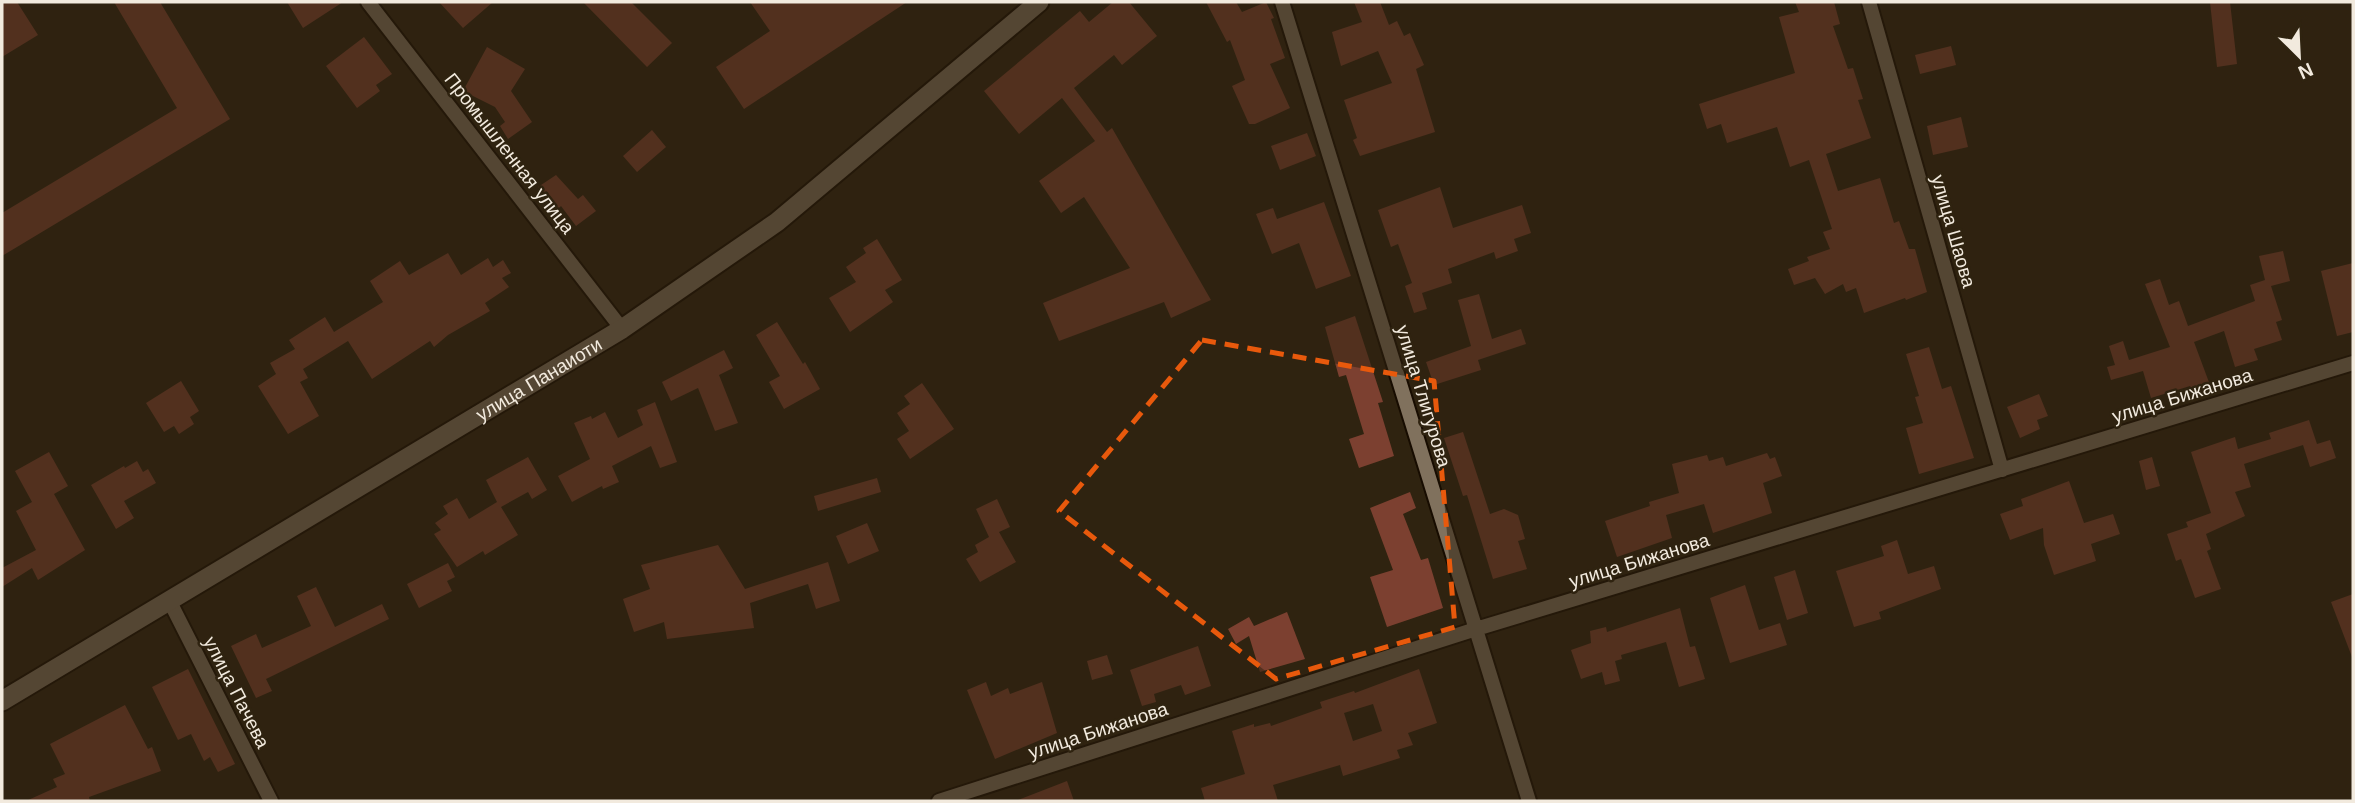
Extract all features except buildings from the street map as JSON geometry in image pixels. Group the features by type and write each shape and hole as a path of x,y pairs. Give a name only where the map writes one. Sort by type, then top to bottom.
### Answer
{"street":[{"name":"Промышленная улица","path":"368,2 622,329"},
{"name":"улица Панаиоти","path":"2,701 622,329 777,222 1039,2"},
{"name":"улица Тлигурова","path":"1282,2 1529,801"},
{"name":"улица Шаова","path":"1869,2 2002,470"},
{"name":"улица Бижанова","path":"939,801 1476,629 2353,363"},
{"name":"улица Пачева","path":"169,600 271,801"}],"highlighted area":[{"path":"1202,340 1434,381 1455,627 1276,679 1059,511"}]}
